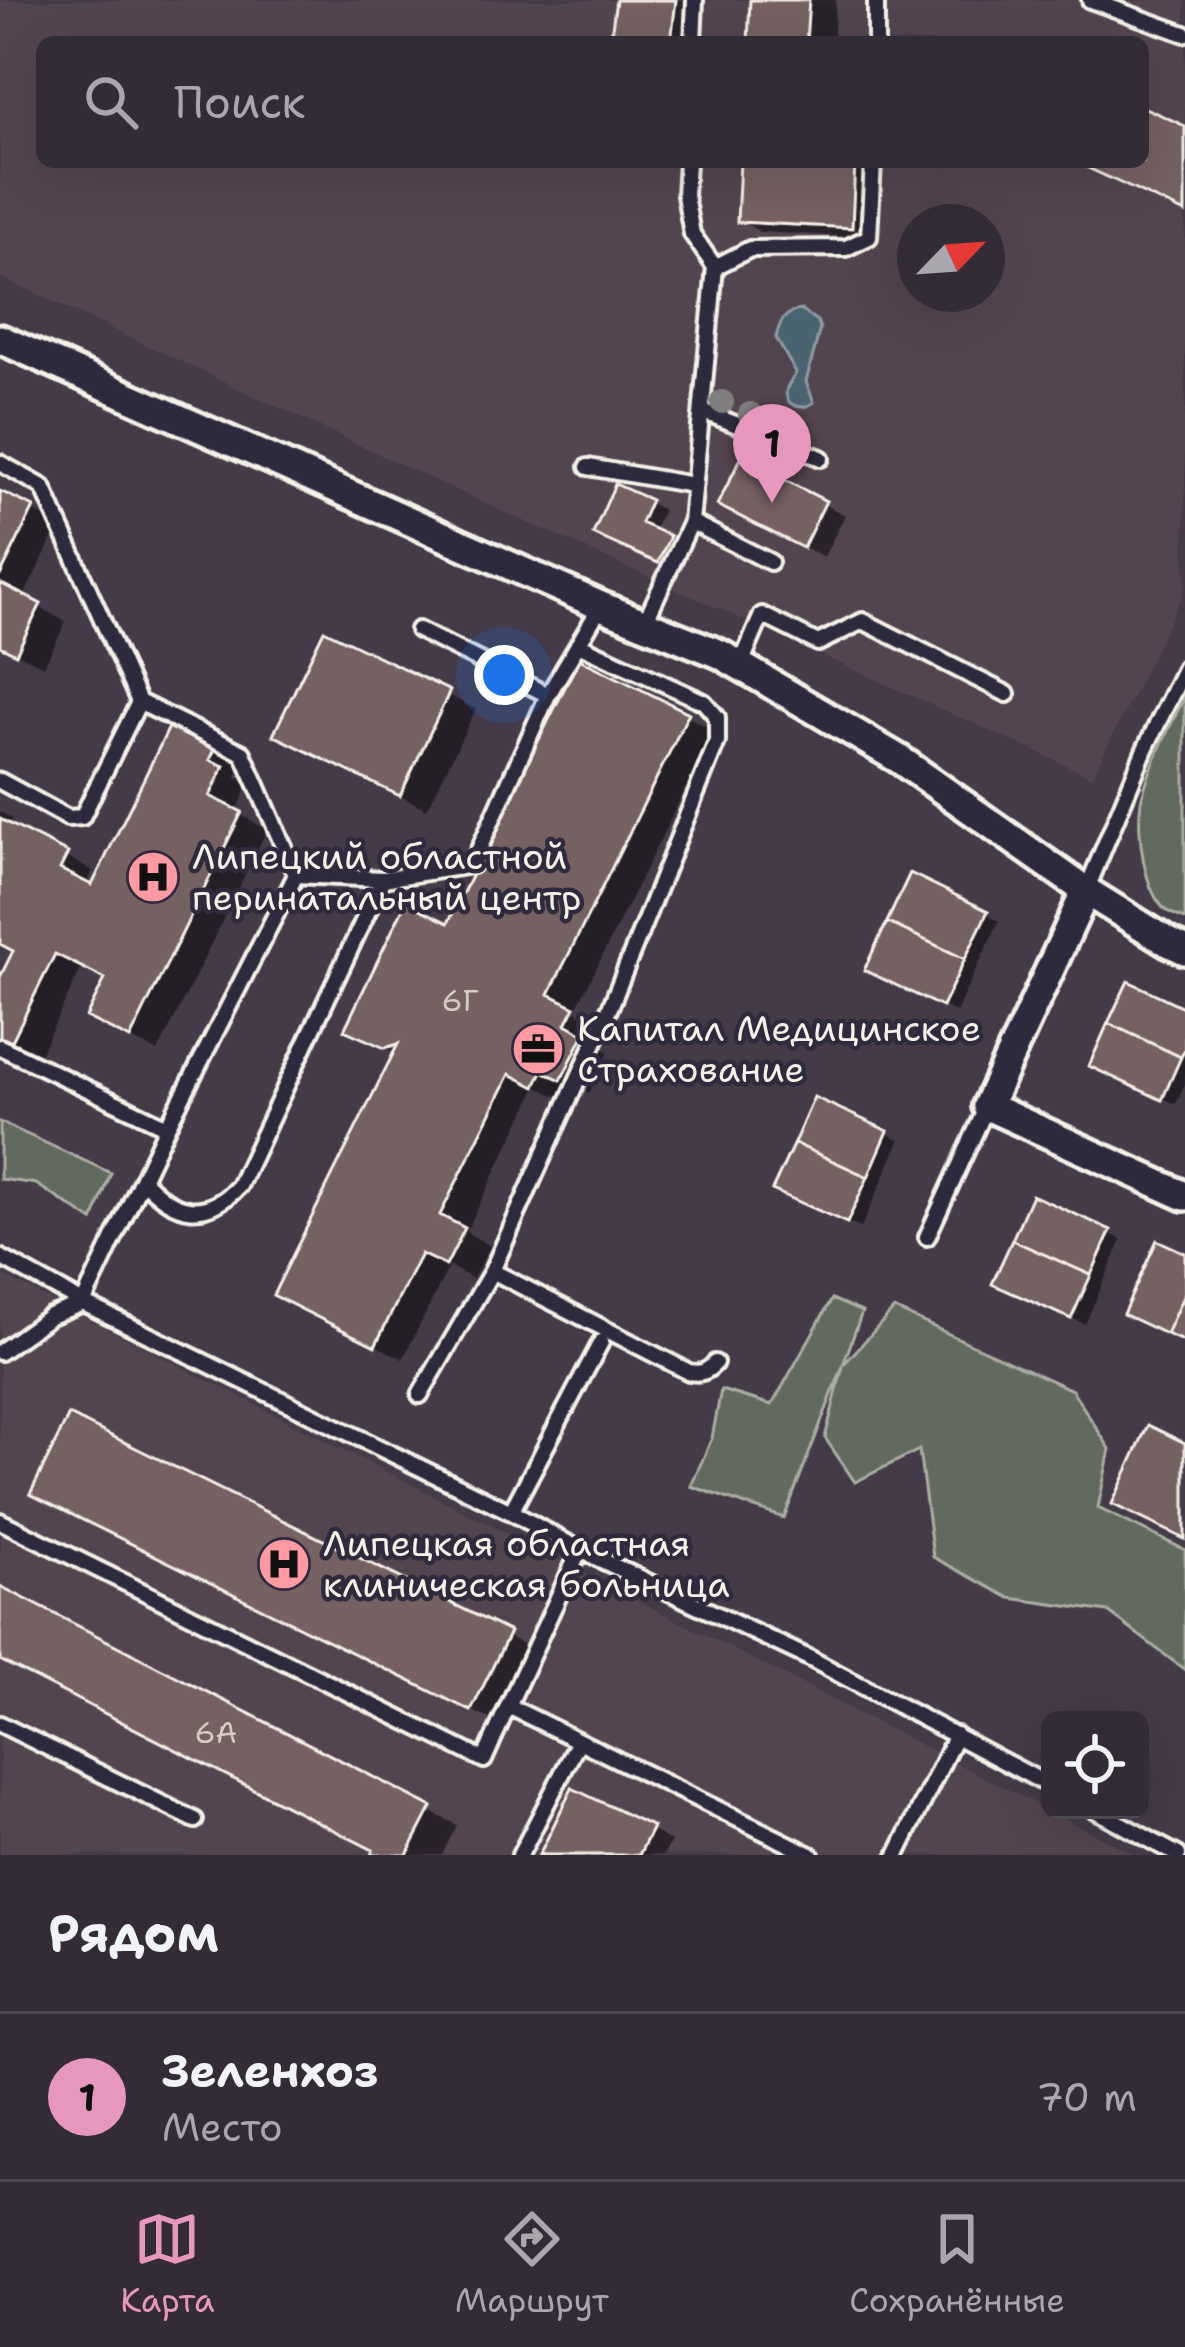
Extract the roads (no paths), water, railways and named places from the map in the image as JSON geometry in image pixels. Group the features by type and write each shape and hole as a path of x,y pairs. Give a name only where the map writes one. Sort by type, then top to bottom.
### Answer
{"street":[{"path":"0,339 601,606 720,654 899,759 1086,891 1185,950"},
{"path":"1086,891 987,1106 1185,1196"}],"lane":[{"path":"693,36 695,0"},
{"path":"876,0 876,36"},
{"path":"1090,0 1185,34"},
{"path":"644,624 691,522 702,411 715,268 692,234 686,168"},
{"path":"715,268 750,249 847,248 869,237 873,168"},
{"path":"702,411 821,458"},
{"path":"0,463 43,487 139,702 243,753 296,875"},
{"path":"588,467 693,485"},
{"path":"691,522 770,562"},
{"path":"296,875 383,879 472,866 548,695 601,606"},
{"path":"740,666 762,616 818,643 863,621 1007,694"},
{"path":"418,630 548,695"},
{"path":"420,1395 492,1271 611,1005 717,742 717,717 704,702 578,644"},
{"path":"1086,891 1185,667"},
{"path":"0,781 68,818 82,817 139,702"},
{"path":"0,1352 50,1316 82,1303 296,875"},
{"path":"143,1180 175,1207 198,1210 223,1203 239,1186 383,879"},
{"path":"0,1047 167,1126"},
{"path":"927,1237 987,1106"},
{"path":"0,1257 82,1303 580,1550 809,1658 1041,1781"},
{"path":"492,1271 689,1372 700,1374 715,1363"},
{"path":"511,1512 601,1342"},
{"path":"0,1521 484,1760 580,1550"},
{"path":"508,1706 811,1855"},
{"path":"0,1724 195,1820"},
{"path":"898,1855 956,1735"},
{"path":"520,1855 579,1741"},
{"path":"1112,1819 1178,1855"}],"water":[{"path":"801,310 820,328 806,382 814,402 799,407 786,394 796,373 776,338 783,319"}],"place":[{"name":"Зеленхоз","path":"772,503"},
{"name":"Липецкий областной перинатальный центр","path":"153,877"},
{"name":"Капитал Медицинское Страхование","path":"538,1049"},
{"name":"Липецкая областная клиническая больница","path":"284,1564"}]}
